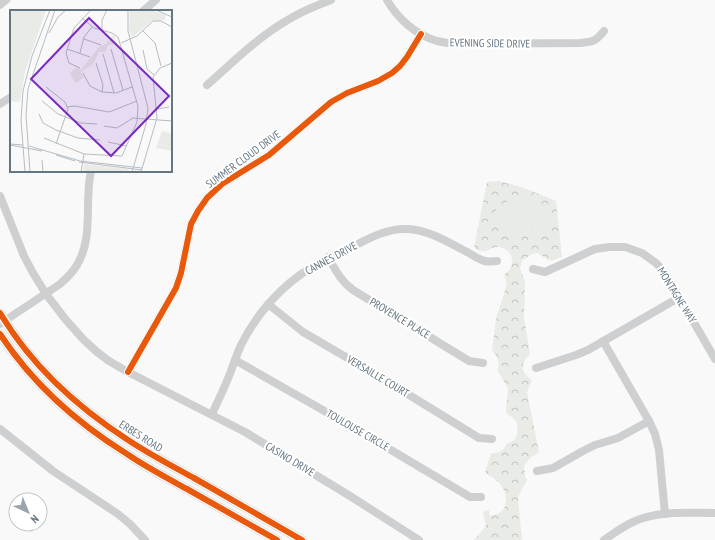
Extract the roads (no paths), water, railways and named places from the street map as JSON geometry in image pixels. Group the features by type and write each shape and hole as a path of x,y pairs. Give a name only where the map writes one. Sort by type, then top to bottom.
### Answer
{"main road":[{"name":"ERBES ROAD","path":"2,319 28,353 57,384 82,407 146,451 302,540"},
{"name":"ERBES ROAD","path":"0,334 17,358 45,389 78,419 101,437 142,464 277,540"}],"street":[{"path":"0,5 6,0"},
{"path":"144,10 156,0"},
{"path":"207,85 261,38 286,20 331,0"},
{"name":"EVENING SIDE DRIVE","path":"387,0 406,24 421,34 437,41 453,44 592,42 598,39 604,31"},
{"name":"SUMMER CLOUD DRIVE","path":"128,372 176,288 181,273 191,224 198,210 207,198 222,184 269,155 331,102 347,93 378,81 392,73 407,57 421,34"},
{"path":"0,104 10,98"},
{"path":"2,319 46,294 60,284 69,276 77,265 85,245 87,235 89,181 91,172"},
{"name":"CASINO DRIVE","path":"0,196 32,274 66,320 97,352 128,372 245,432 419,540"},
{"name":"CANNES DRIVE","path":"212,414 248,331 268,304 296,277 311,267 382,233 407,229 422,231 436,236 485,261 497,261"},
{"name":"MONTAGNE WAY","path":"533,269 545,272 595,249 610,247 625,248 642,253 656,263 666,274 715,359"},
{"name":"PROVENCE PLACE","path":"328,258 339,277 353,290 469,360 483,363"},
{"path":"536,368 576,355 680,297"},
{"name":"VERSAILLE COURT","path":"268,304 303,332 479,438 492,439"},
{"path":"603,341 655,434 659,450 665,514"},
{"name":"TOULOUSE CIRCLE","path":"235,360 349,424 470,497 481,496"},
{"path":"537,471 553,468 595,445 618,438 649,421"},
{"path":"0,429 54,471 124,519 139,532 145,540"},
{"path":"604,540 634,521 650,516 665,514 715,513"}]}
